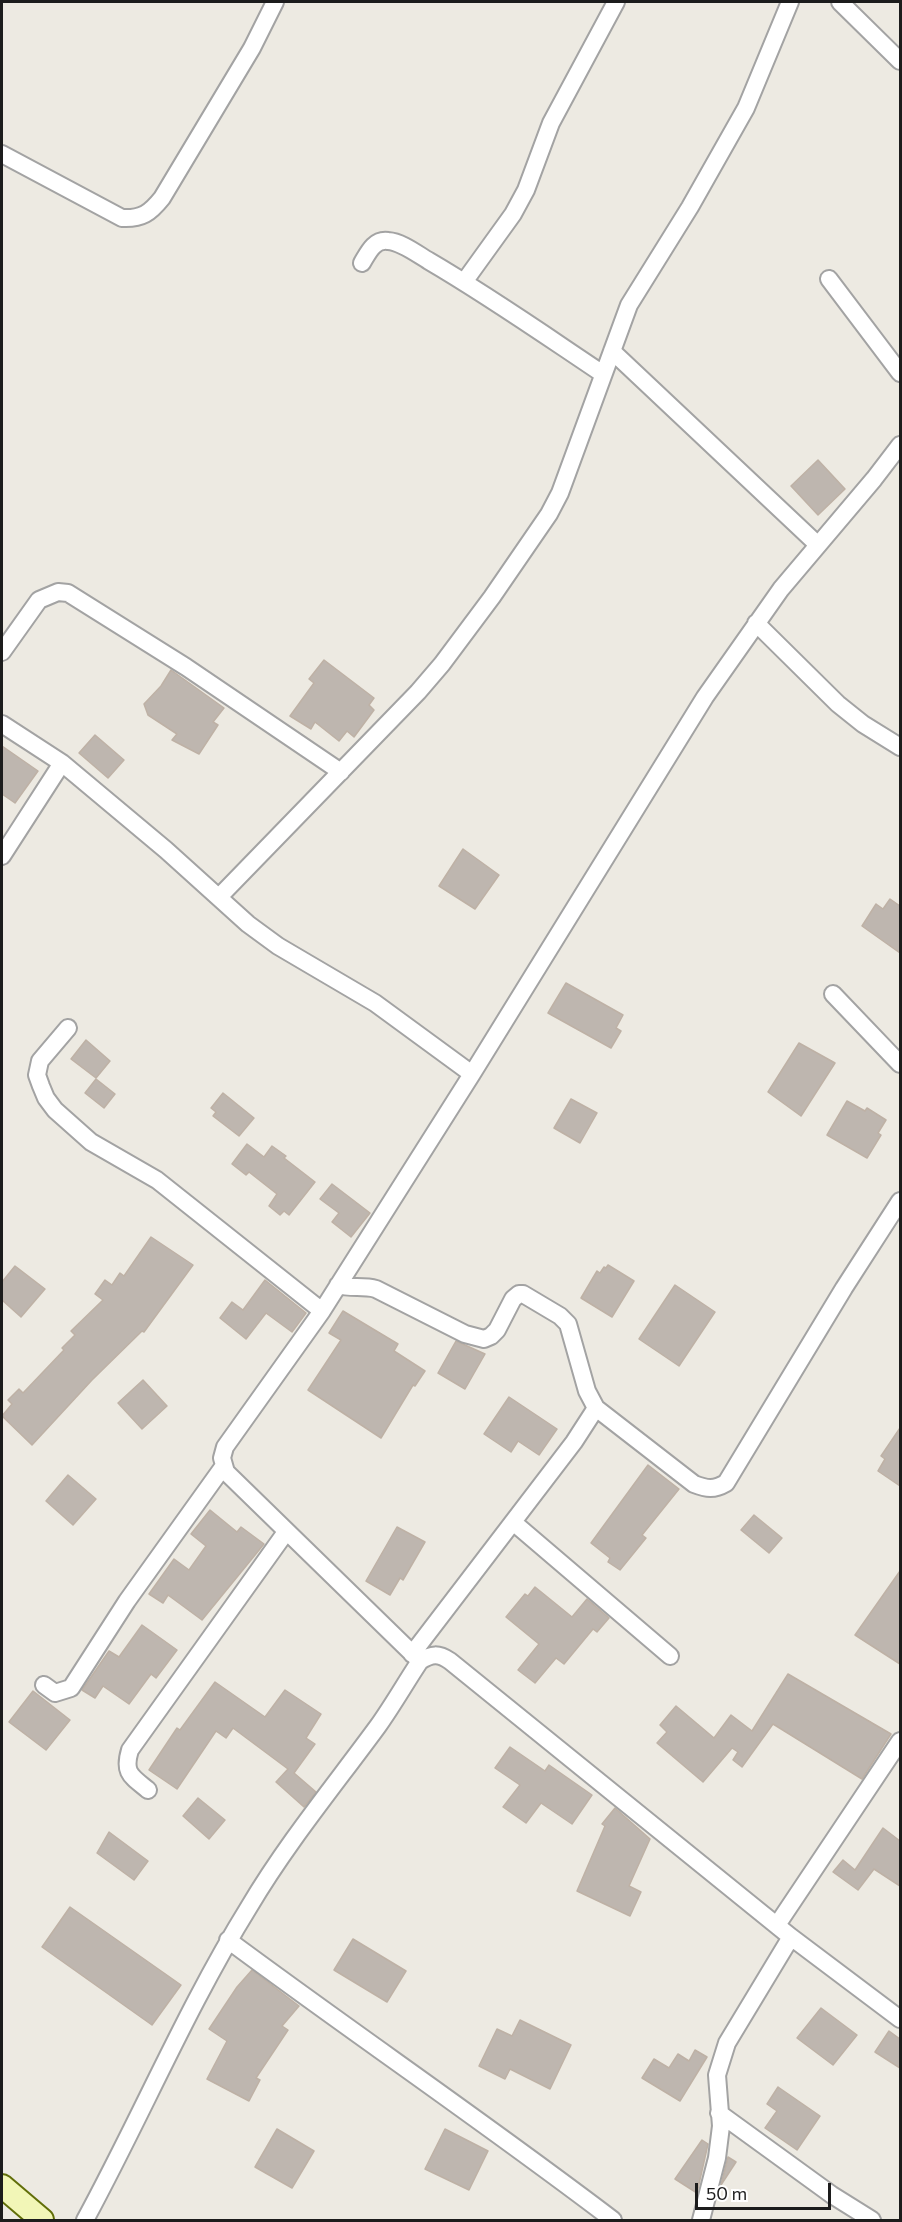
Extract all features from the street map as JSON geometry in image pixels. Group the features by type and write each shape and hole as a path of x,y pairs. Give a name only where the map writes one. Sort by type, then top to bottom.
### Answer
{"street":[{"path":"2,154 122,218 144,217 162,198 252,48 275,2"},
{"path":"464,282 513,214 526,190 551,123 616,2"},
{"path":"219,897 393,720 442,664 549,514 568,474 629,305 690,207 746,108 790,2"},
{"path":"840,2 900,61"},
{"path":"362,263 378,242 387,240 401,245 464,282 603,374"},
{"path":"829,279 900,373"},
{"path":"612,351 818,545"},
{"path":"416,1657 226,1473 222,1458 225,1448 322,1311 472,1074 676,742 756,623 781,589 900,445"},
{"path":"2,652 39,600 58,592 68,593 186,667 342,772"},
{"path":"756,623 838,704 863,724 900,747"},
{"path":"2,724 62,763 248,924 278,946 375,1003 472,1074"},
{"path":"2,856 62,763"},
{"path":"833,994 900,1064"},
{"path":"68,1028 40,1061 38,1067 37,1075 41,1086 55,1110 91,1142 157,1180 322,1311"},
{"path":"338,1285 352,1289 370,1287 376,1289 471,1337 484,1339 497,1330 513,1299 519,1294 524,1294 560,1316 568,1324 587,1391 596,1408 694,1484 706,1489 716,1489 726,1483 844,1288 900,1201"},
{"path":"85,2220 228,1940 273,1868 379,1724 416,1657 513,1522 584,1429 596,1408"},
{"path":"44,1684 55,1693 71,1688 127,1601 223,1467"},
{"path":"513,1522 670,1656"},
{"path":"148,1790 130,1776 126,1761 130,1750 286,1532"},
{"path":"416,1657 435,1654 450,1661 777,1925 900,2019"},
{"path":"777,1925 900,1742"},
{"path":"701,2220 717,2158 721,2126 717,2075 727,2043 791,1936"},
{"path":"228,1940 520,2150 613,2220"},
{"path":"719,2113 831,2195 872,2220"},
{"path":"2,2186 42,2220"}],"building":[{"path":"818,460 845,489 818,515 791,486"},
{"path":"324,660 374,698 369,705 374,710 354,737 347,731 339,741 315,722 311,729 290,716 314,683 309,679"},
{"path":"171,670 224,708 213,722 218,725 199,754 172,740 177,734 148,715 144,704 161,686"},
{"path":"95,735 124,760 108,778 79,753"},
{"path":"2,746 38,771 15,803 2,794"},
{"path":"463,849 499,875 475,909 439,886"},
{"path":"890,899 900,906 900,953 862,926 876,904 883,909"},
{"path":"566,983 623,1015 616,1028 621,1031 611,1048 548,1013"},
{"path":"86,1040 110,1061 96,1078 71,1059"},
{"path":"799,1043 835,1063 801,1116 768,1092"},
{"path":"96,1079 115,1094 104,1108 85,1093"},
{"path":"223,1093 254,1118 239,1136 213,1116 216,1112 211,1108"},
{"path":"571,1099 597,1113 580,1143 554,1128"},
{"path":"847,1101 865,1111 867,1108 886,1120 878,1133 881,1135 867,1158 827,1135"},
{"path":"247,1144 264,1157 272,1146 315,1182 289,1215 284,1211 280,1215 269,1206 277,1194 249,1172 246,1175 232,1164"},
{"path":"332,1184 370,1213 351,1237 332,1222 339,1213 320,1199"},
{"path":"151,1237 193,1265 144,1332 142,1331 92,1380 32,1445 2,1416 12,1404 8,1400 19,1389 23,1393 64,1350 62,1348 75,1335 71,1331 103,1300 95,1294 105,1280 112,1285 120,1273 124,1276"},
{"path":"608,1265 634,1281 612,1317 581,1298 597,1271 600,1273"},
{"path":"15,1266 45,1289 21,1317 2,1300 2,1282"},
{"path":"265,1280 306,1313 292,1332 266,1313 246,1339 220,1318 232,1302 243,1310"},
{"path":"675,1285 715,1312 679,1366 639,1339"},
{"path":"343,1311 398,1344 394,1351 425,1371 415,1386 413,1385 381,1438 308,1390 341,1340 329,1333"},
{"path":"456,1341 485,1354 465,1389 438,1373"},
{"path":"143,1380 167,1406 142,1429 118,1403"},
{"path":"509,1397 557,1429 539,1455 518,1441 511,1452 484,1434"},
{"path":"900,1428 900,1486 878,1471 885,1459 881,1456"},
{"path":"648,1465 679,1489 642,1535 646,1538 620,1570 608,1562 610,1558 591,1543"},
{"path":"68,1475 96,1499 73,1525 46,1501"},
{"path":"210,1510 237,1532 241,1527 264,1544 202,1620 168,1595 163,1603 149,1594 174,1559 189,1570 206,1546 191,1534"},
{"path":"754,1515 782,1538 769,1553 741,1530"},
{"path":"397,1527 425,1542 403,1580 400,1578 390,1595 366,1581"},
{"path":"900,1571 900,1664 855,1635"},
{"path":"535,1587 572,1617 587,1599 609,1618 597,1632 593,1629 564,1664 556,1658 535,1683 518,1670 539,1644 506,1617 525,1594 528,1596"},
{"path":"142,1625 177,1650 156,1678 151,1674 129,1704 103,1686 95,1698 82,1690 109,1651 119,1657"},
{"path":"788,1674 891,1734 862,1779 773,1724 742,1767 733,1760 738,1752 732,1748 703,1782 657,1743 667,1732 660,1725 676,1706 714,1738 731,1715 752,1731"},
{"path":"215,1682 265,1717 285,1690 321,1714 306,1738 315,1744 294,1773 316,1792 304,1807 276,1782 288,1769 233,1728 226,1738 216,1731 177,1789 149,1770 177,1728 180,1730"},
{"path":"33,1691 70,1720 46,1750 9,1722"},
{"path":"510,1747 545,1771 549,1765 592,1795 572,1824 541,1803 526,1823 503,1807 520,1785 495,1768"},
{"path":"198,1798 225,1820 209,1839 183,1816"},
{"path":"615,1808 650,1839 629,1886 641,1892 630,1916 577,1891 605,1826 602,1824"},
{"path":"883,1828 900,1841 900,1886 874,1869 858,1890 833,1872 843,1860 855,1870"},
{"path":"109,1832 148,1861 134,1880 97,1853"},
{"path":"70,1907 181,1985 152,2025 42,1947"},
{"path":"353,1939 406,1971 387,2002 334,1970"},
{"path":"252,1970 299,2006 282,2026 288,2030 256,2078 260,2080 249,2101 207,2079 227,2041 209,2029 237,1987"},
{"path":"821,2008 857,2035 833,2065 797,2038"},
{"path":"520,2020 571,2045 550,2089 510,2069 505,2079 479,2066 497,2029 512,2036"},
{"path":"889,2031 900,2039 900,2068 875,2052"},
{"path":"695,2050 707,2057 680,2101 642,2078 654,2059 669,2068 678,2054 689,2061"},
{"path":"778,2087 820,2116 797,2150 765,2128 777,2111 767,2104"},
{"path":"277,2129 314,2151 292,2188 255,2167"},
{"path":"445,2129 488,2151 469,2190 425,2169"},
{"path":"702,2140 708,2144 697,2193 675,2179"},
{"path":"728,2157 736,2162 721,2185"}]}
